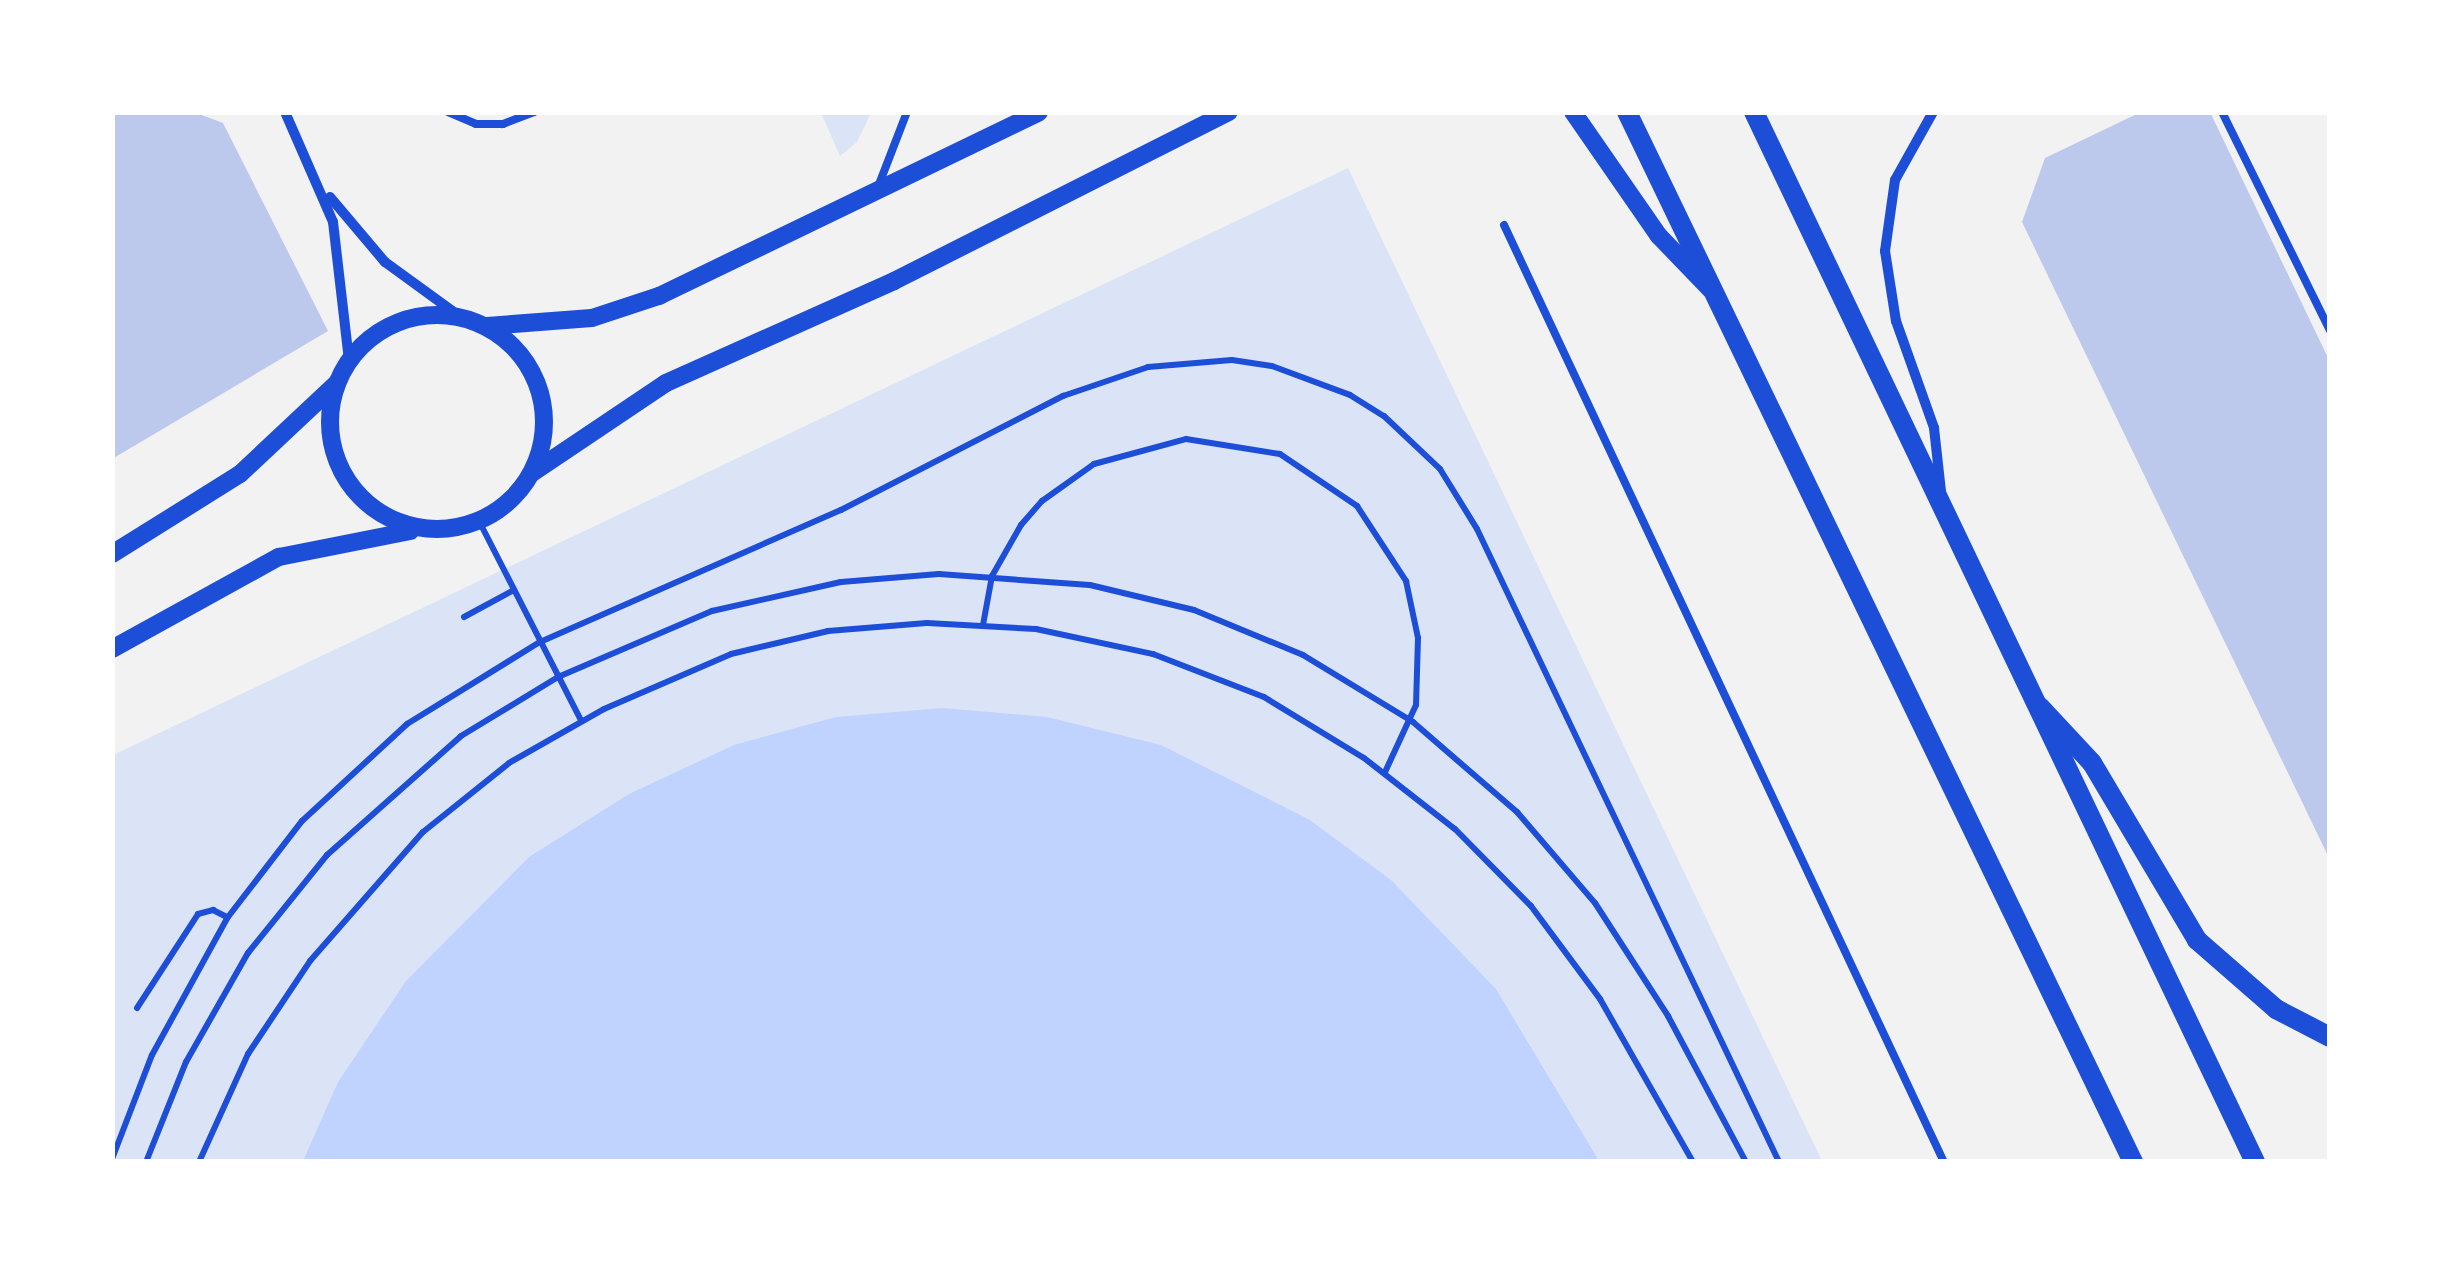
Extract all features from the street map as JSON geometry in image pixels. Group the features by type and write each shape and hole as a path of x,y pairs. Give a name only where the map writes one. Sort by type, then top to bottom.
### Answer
{"main road":[{"path":"1627,112 2133,1162"},
{"path":"1754,112 2255,1162"},
{"path":"2033,702 2092,762 2197,940 2276,1009 2330,1037"}],"street":[{"path":"112,650 278,557 326,542 478,522 510,502 532,473 542,447 540,390 511,343 487,326 462,318 385,262 323,188 285,112"},
{"path":"532,473 666,383 912,272 1230,112"},
{"path":"1573,112 1658,236 1714,294"},
{"path":"1933,112 1895,180 1884,251 1896,321 1934,428 1941,507"},
{"path":"487,326 558,324 626,308 1036,113"},
{"path":"323,188 346,291 349,361"},
{"path":"112,554 240,474 338,382 349,361 399,322 462,318"},
{"path":"338,382 331,436 352,489 386,516 425,530"}],"lane":[{"path":"448,112 503,124 536,112"},
{"path":"875,191 907,112"},
{"path":"2222,112 2330,330"},
{"path":"1504,226 1944,1162"}],"path":[{"path":"112,1160 152,1054 228,917 302,821 352,771 465,683 540,642 841,510 1106,379 1167,364 1232,360 1311,378 1384,416 1440,469 1460,499 1778,1162"},
{"path":"983,625 992,576 1042,501 1122,451 1186,438 1280,454 1357,506 1393,554 1418,638 1414,722 1385,772"},
{"path":"478,522 581,720"},
{"path":"146,1162 214,1008 301,886 412,773 558,677 670,626 770,595 894,576 992,576 1090,585 1194,610 1303,655 1414,722 1517,812 1595,903 1668,1016 1746,1162"},
{"path":"464,617 514,590"},
{"path":"199,1162 225,1096 276,1008 384,871 464,796 581,720 688,670 779,640 877,624 983,625 1095,639 1210,673 1316,726 1385,772 1490,863 1568,952 1693,1162"},
{"path":"137,1008 198,914 213,910 228,917"}],"shaded area":[{"path":"821,113 871,113 857,142 840,156"},
{"path":"1348,168 1822,1161 113,1162 113,755"}],"water":[{"path":"942,708 1047,717 1161,745 1310,820 1391,880 1496,989 1599,1161 303,1161 338,1082 406,981 529,857 629,794 734,745 836,717"}],"building":[{"path":"112,112 194,112 223,123 328,331 112,459"},
{"path":"2141,112 2210,112 2330,362 2330,860 2022,222 2045,158"}]}
